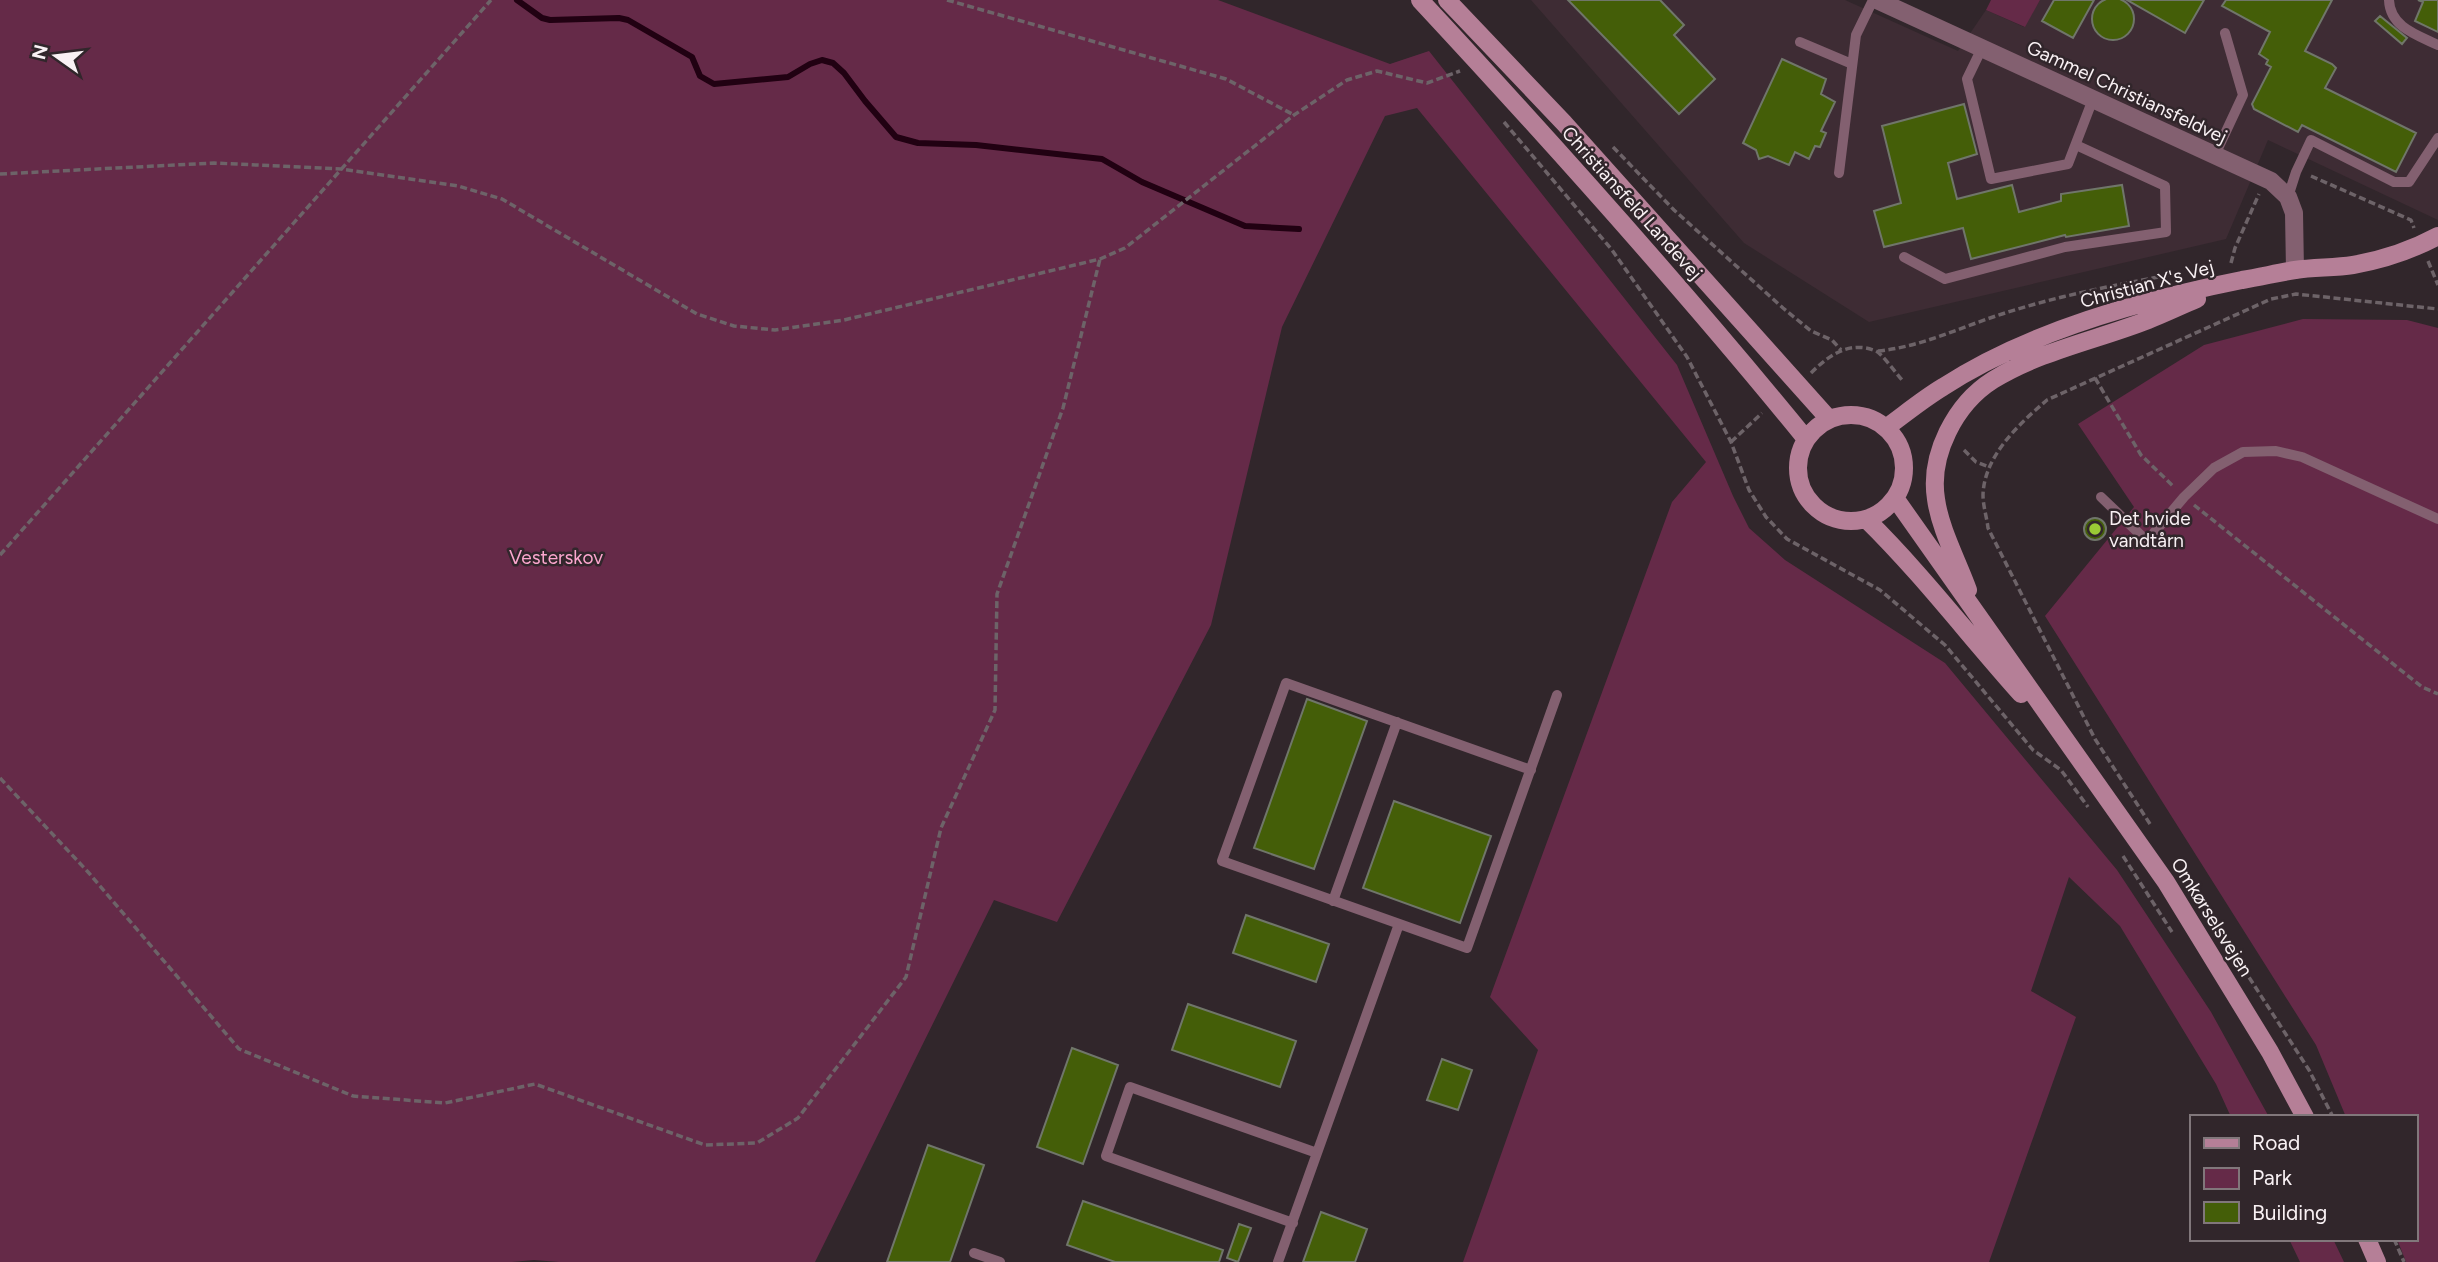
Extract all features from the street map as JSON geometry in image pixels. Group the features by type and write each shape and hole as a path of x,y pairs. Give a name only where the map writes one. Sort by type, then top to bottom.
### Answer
{"main road":[{"name":"Christiansfeld Landevej","path":"1420,0 1667,273 1806,439"},
{"name":"Christiansfeld Landevej","path":"1447,0 1573,133 1829,419"},
{"name":"Christian X's Vej","path":"1887,427 1943,386 1988,361 2045,336 2144,304 2234,282 2295,270 2352,265 2422,245 2438,236"},
{"path":"1976,613 1942,524 1936,499 1935,472 1939,453 1950,428 1966,403 1993,380 2049,354 2148,320 2234,282"},
{"path":"1849,414 1878,421 1887,427 1900,445 1905,467 1900,488 1895,498 1882,511 1867,519 1835,519 1816,508 1803,491 1797,470 1798,459 1806,439 1829,419 1849,414"},
{"name":"Omkørselsvejen","path":"1895,498 2070,749 2166,881 2270,1052 2304,1115"},
{"name":"Omkørselsvejen","path":"1867,519 1900,552 1969,636 2070,749"},
{"path":"2368,1241 2377,1262"}],"street":[{"name":"Gammel Christiansfeldvej","path":"1875,0 2271,181 2288,197"},
{"path":"2288,197 2294,213 2295,270"}],"lane":[{"path":"1839,173 1856,36 1875,0"},
{"path":"2389,0 2389,11 2403,29 2438,45"},
{"path":"2215,155 2243,95 2225,33"},
{"path":"1801,42 1852,64"},
{"path":"1982,48 1967,79 1991,179 2068,164 2094,99"},
{"path":"2288,197 2311,140 2394,182 2409,182 2438,138"},
{"path":"1904,257 1945,279 2065,247 2166,232 2165,186 2076,145"},
{"path":"2101,497 2147,541 2184,497 2214,468 2243,452 2276,451 2302,457 2438,519"},
{"path":"1531,770 1286,683 1222,861 1467,948 1531,770 1557,695"},
{"path":"1334,901 1397,722"},
{"path":"1278,1262 1399,924"},
{"path":"1293,1223 1106,1156 1118,1121 1130,1087 1317,1153"},
{"path":"974,1253 1000,1262"}],"path":[{"path":"0,555 491,0"},
{"path":"947,0 1226,79 1294,115"},
{"path":"0,174 214,163 341,169 458,186 502,199 696,313 734,326 775,330 844,320 1100,259 1125,248 1294,115 1347,80 1377,71 1427,83 1460,71 1451,61"},
{"path":"1503,120 1612,250 1686,357 1731,442 1749,490 1766,517 1787,539 1881,590 1945,645 2034,750 2061,770 2092,812"},
{"path":"1606,140 1674,209 1783,309 1811,331 1832,341 1840,350"},
{"path":"2296,172 2300,171 2411,220 2438,285"},
{"path":"2231,263 2260,193 2271,181"},
{"path":"0,778 88,872 239,1049 354,1096 445,1103 535,1084 705,1145 757,1143 798,1118 906,976 941,828 995,710 997,594 1063,408 1100,259"},
{"path":"1811,373 1829,355 1840,350 1861,348 1878,351 1933,339 2003,313 2090,291 2192,271"},
{"path":"2095,739 1988,528 1983,495 1989,467 2022,421 2047,400 2271,299 2296,295 2438,309"},
{"path":"1878,351 1902,380"},
{"path":"2095,378 2141,455 2184,497 2422,687 2438,694"},
{"path":"1731,442 1762,413"},
{"path":"1964,450 1976,462 1989,467"},
{"path":"2121,854 2178,940"},
{"path":"2395,1241 2404,1262"}],"shaded area":[{"path":"1531,0 1845,0 1958,51 1986,10 2024,27 2040,0 2438,0 2438,220 2268,140 2226,239 1869,322 1744,243"}],"green space":[{"name":"Vesterskov","path":"0,0 1218,0 1390,64 1429,51 1677,365 1749,528 1785,560 1945,663 2117,870 2211,1012 2268,1115 2230,1115 2216,1084 2120,926 2069,877 2031,991 2076,1017 1989,1262 1463,1262 1538,1050 1490,997 1672,502 1706,462 1417,108 1385,116 1282,327 1211,625 1057,922 994,900 815,1262 0,1262"},
{"path":"1991,0 2040,0 2025,27 1986,10"},
{"path":"2303,319 2407,320 2438,328 2438,1262 2406,1262 2398,1241 2417,1241 2417,1115 2345,1115 2316,1045 2045,616 2134,507 2078,424 2204,345"},
{"path":"2290,1241 2334,1241 2344,1262 2300,1262"}],"building":[{"path":"2105,-1 2121,-1 2133,11 2133,27 2121,39 2105,39 2093,27 2093,11"},
{"path":"1568,0 1660,0 1684,25 1674,35 1715,79 1679,114"},
{"path":"2054,0 2094,0 2073,38 2042,21"},
{"path":"2127,0 2204,0 2185,33"},
{"path":"2226,0 2332,0 2305,51 2336,68 2325,88 2416,133 2396,172 2302,125 2298,132 2254,109 2252,104 2271,67 2266,64 2268,60 2259,54 2270,32 2222,6"},
{"path":"2418,0 2438,0 2438,32 2415,21 2423,2"},
{"path":"2380,16 2407,38 2402,44 2375,21"},
{"path":"1782,59 1826,79 1821,94 1835,102 1821,131 1826,133 1820,147 1815,146 1809,159 1795,152 1789,165 1768,156 1759,159 1756,150 1743,143"},
{"path":"1964,104 1977,154 1948,163 1957,199 2012,185 2019,212 2061,201 2061,194 2122,185 2129,226 2066,237 2065,235 1971,259 1963,228 1884,247 1874,211 1901,203 1882,126"},
{"name":"Det hvide vandtårn","path":"2095,518 2103,521 2106,529 2103,537 2095,540 2087,537 2084,529 2087,521"},
{"path":"1307,699 1367,721 1314,869 1254,848"},
{"path":"1394,801 1491,836 1460,923 1363,888"},
{"path":"1246,915 1329,944 1316,982 1233,953"},
{"path":"1188,1004 1296,1041 1280,1087 1172,1050"},
{"path":"1072,1048 1118,1065 1083,1164 1037,1147"},
{"path":"1442,1059 1472,1070 1458,1110 1427,1100"},
{"path":"928,1145 984,1165 950,1262 887,1262"},
{"path":"1083,1201 1223,1250 1219,1262 1115,1262 1067,1245"},
{"path":"1321,1212 1367,1229 1355,1262 1303,1262"},
{"path":"1239,1224 1251,1228 1238,1262 1227,1258"}],"waterway":[{"path":"517,0 542,18 550,20 628,20 692,57 700,76 714,84 788,77 822,60 833,63 896,137 918,143 976,145 1102,159 1142,182 1245,226 1299,229"}],"place":[{"name":"Det hvide vandtårn","path":"2095,529"}]}
